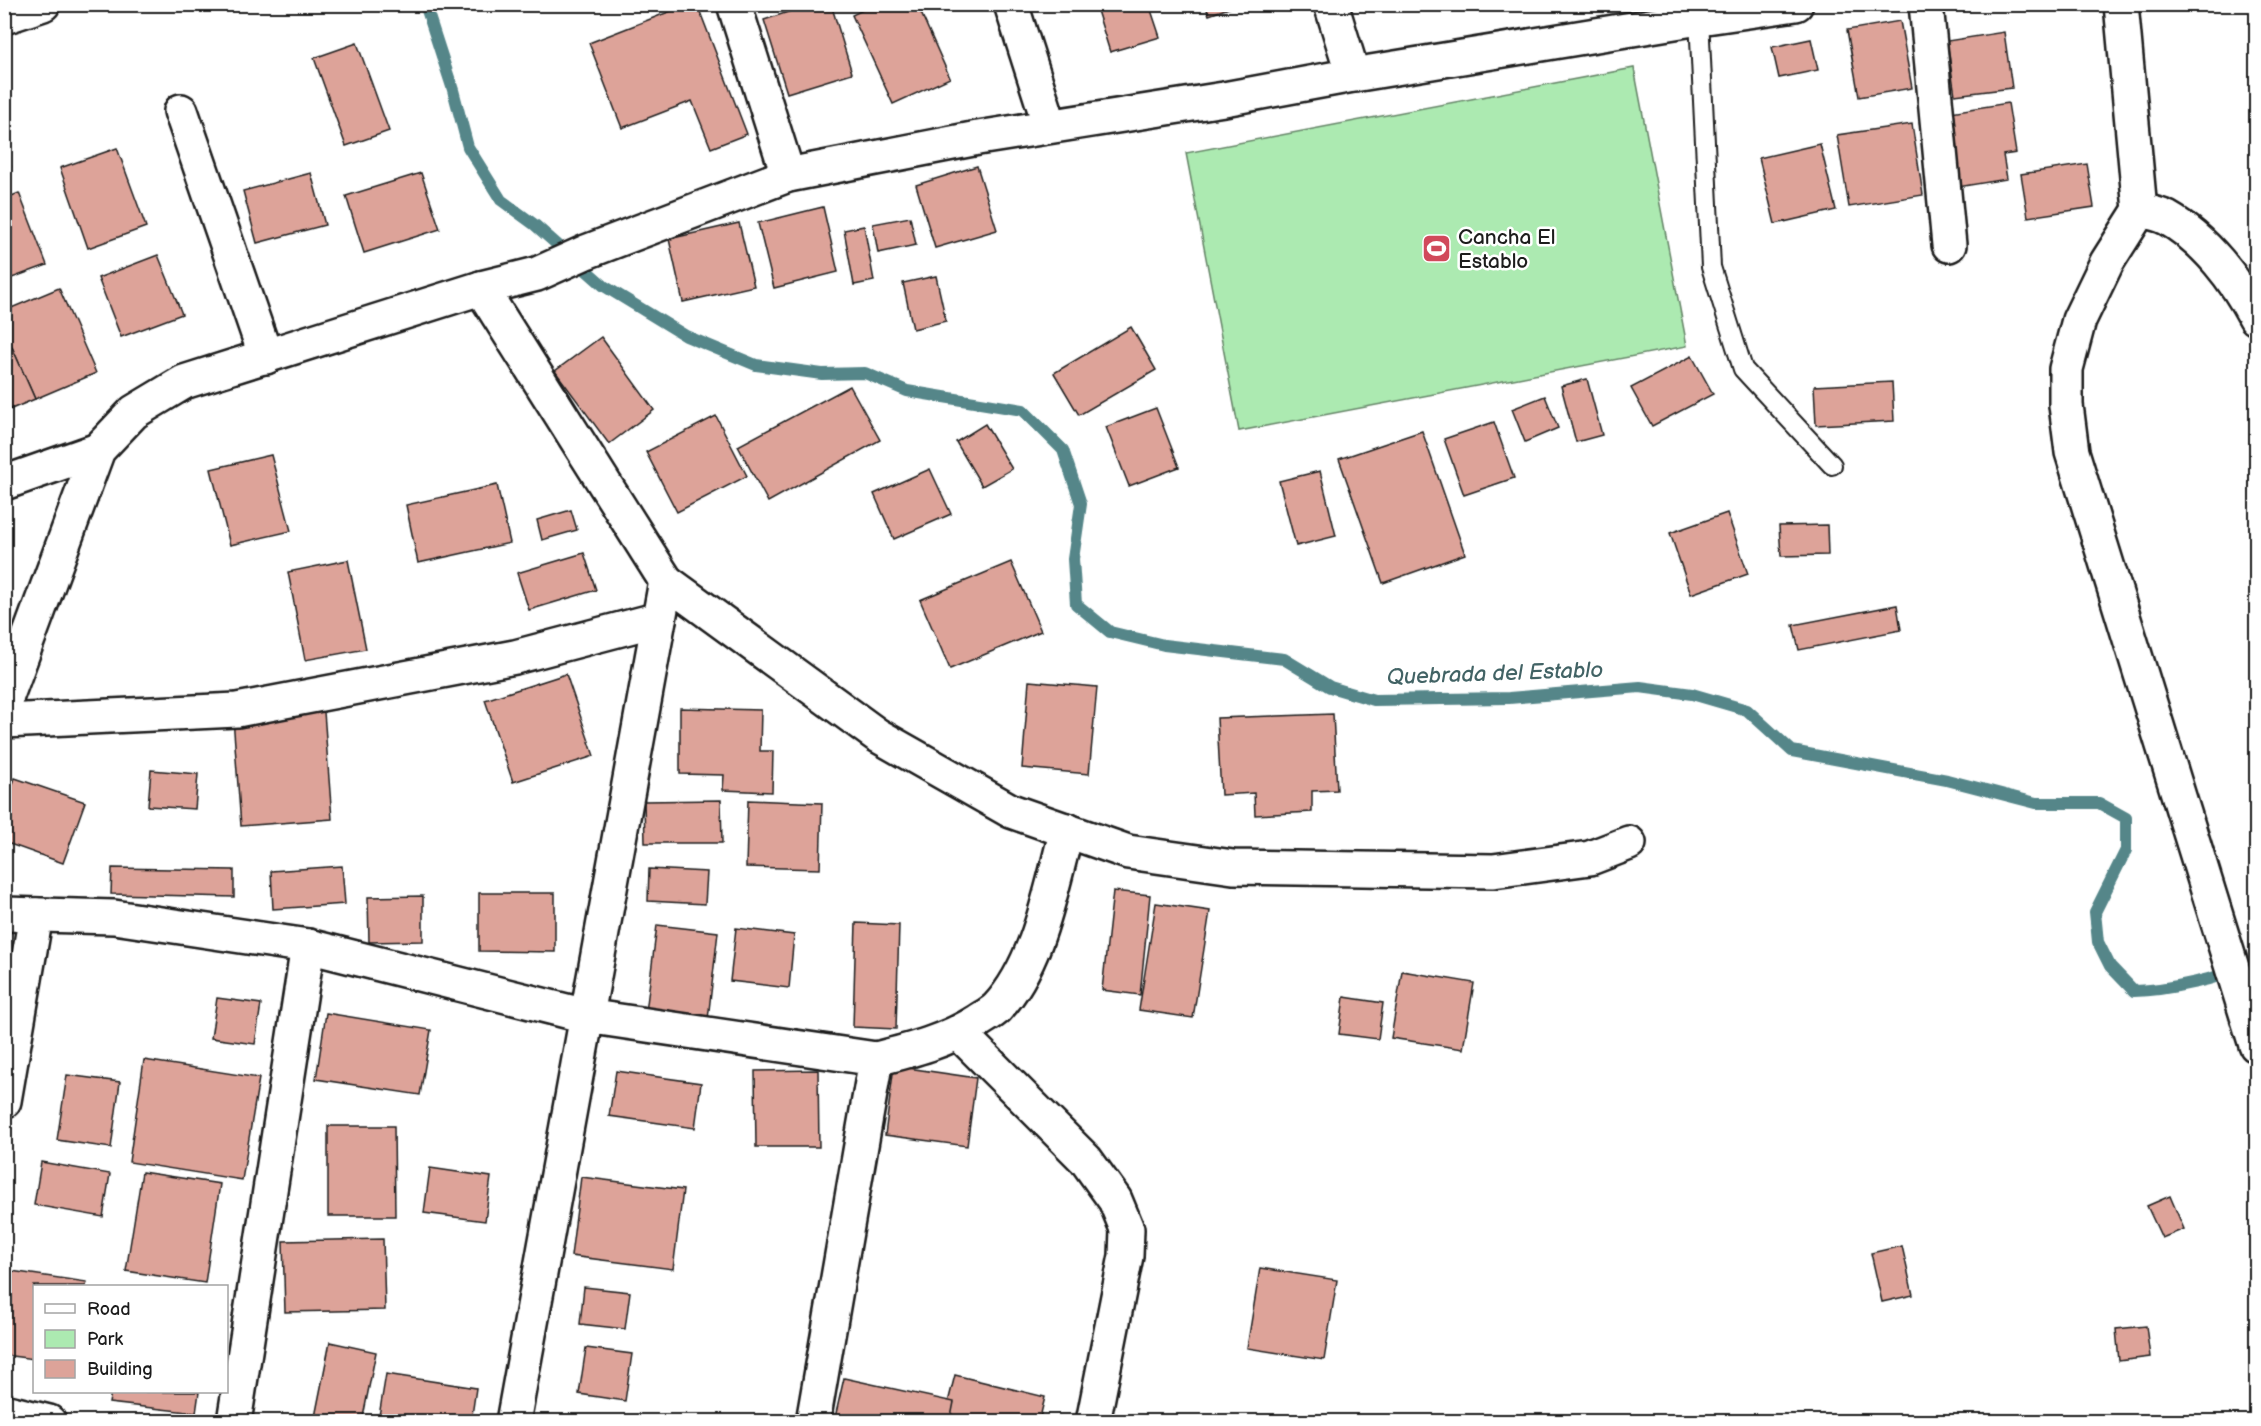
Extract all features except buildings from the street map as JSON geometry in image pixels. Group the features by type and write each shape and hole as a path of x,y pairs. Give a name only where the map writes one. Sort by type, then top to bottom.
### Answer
{"street":[{"path":"4,17 43,4"},
{"path":"734,4 788,175"},
{"path":"1011,4 1050,126"},
{"path":"1331,4 1353,75"},
{"path":"4,704 98,450 134,412 184,382 481,288 537,274 586,252 788,175 978,138 1224,99 1353,75 1699,18 1796,4"},
{"path":"1926,4 1949,245"},
{"path":"2121,4 2140,210 2107,262 2079,320 2066,369 2066,405 2072,452 2256,1045"},
{"path":"181,111 266,357"},
{"path":"2140,210 2166,217 2201,241 2245,297 2256,318"},
{"path":"481,288 666,581 877,735 1011,811 1128,852 1233,867 1492,871 1590,858 1629,843"},
{"path":"4,483 98,450"},
{"path":"513,1422 666,581"},
{"path":"4,721 237,710 515,657 658,619"},
{"path":"4,914 114,917 308,946 586,1016 876,1059 913,1050 959,1033 996,1009 1020,975 1038,935 1067,831"},
{"path":"4,1101 36,915"},
{"path":"234,1422 308,946"},
{"path":"959,1033 1086,1160 1115,1200 1127,1229 1126,1256 1093,1422"},
{"path":"813,1422 876,1059"},
{"path":"4,1411 50,1422"}],"lane":[{"path":"1699,18 1711,267 1743,369 1832,465"}],"green space":[{"name":"Cancha El Establo","path":"1634,68 1687,346 1239,431 1186,153"}],"waterway":[{"name":"Quebrada del Establo","path":"425,4 453,90 468,147 501,200 535,225 604,286 686,336 756,365 822,374 865,373 907,391 1023,410 1063,450 1081,504 1073,559 1076,604 1110,632 1164,645 1284,659 1330,687 1374,700 1509,698 1640,687 1692,694 1747,710 1792,751 1947,780 2036,803 2099,803 2126,818 2126,850 2095,912 2098,942 2110,966 2134,991 2181,985 2256,965"}],"place":[{"name":"Cancha El Establo","path":"1437,249"}]}
